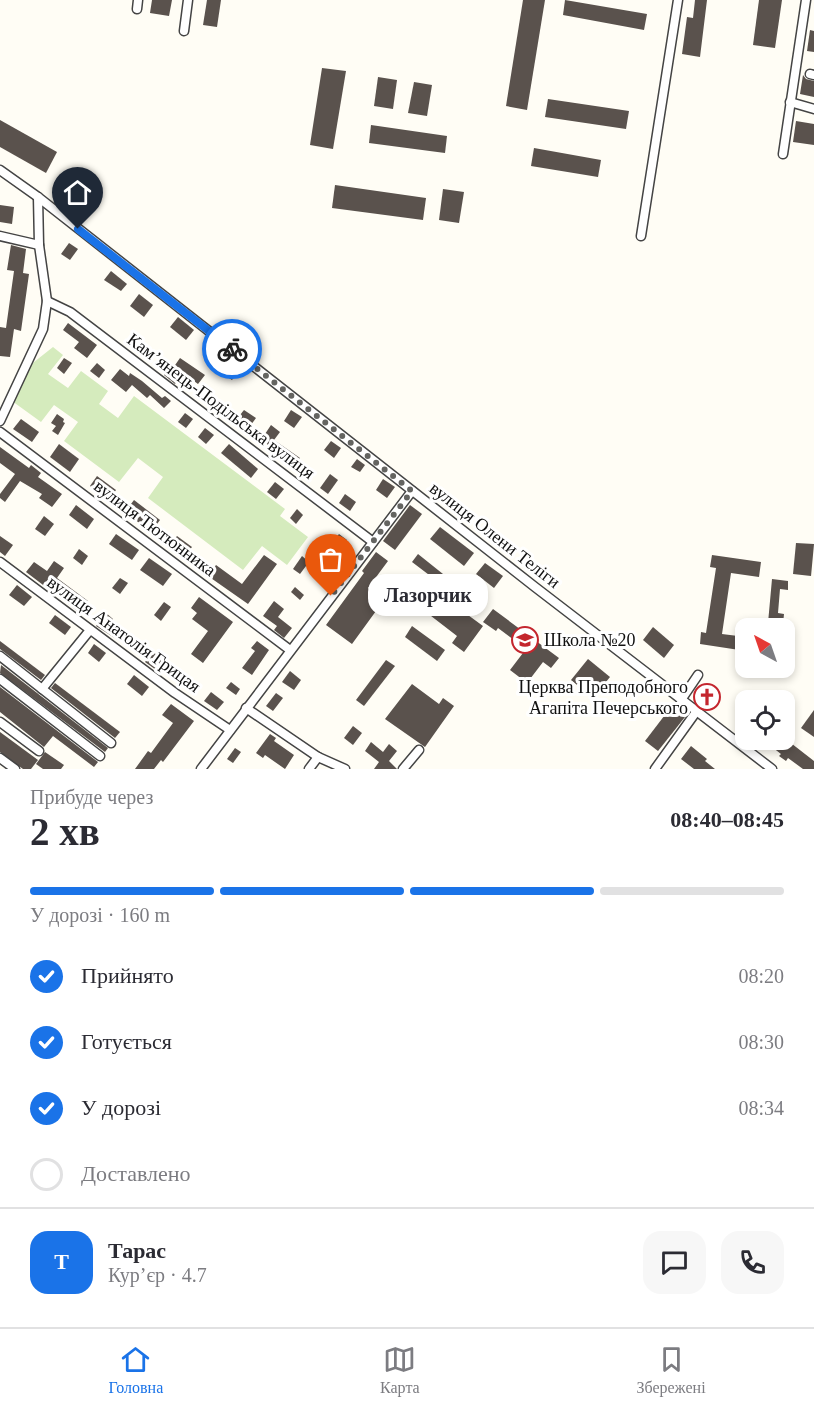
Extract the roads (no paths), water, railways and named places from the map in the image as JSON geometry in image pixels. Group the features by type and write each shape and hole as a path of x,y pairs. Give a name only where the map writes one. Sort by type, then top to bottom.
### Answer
{"street":[{"path":"184,31 188,0"},
{"path":"641,236 678,0"},
{"path":"783,154 806,0"},
{"path":"790,102 814,109"},
{"name":"вулиця Олени Теліги","path":"0,170 38,197 412,491 772,769"},
{"path":"0,421 43,329 47,301 39,245 38,197"},
{"path":"0,236 39,245"},
{"name":"Камʼянець-Подільська вулиця","path":"47,301 70,312 373,542"},
{"name":"вулиця Тютюнника","path":"0,432 290,650"},
{"path":"201,769 412,491"},
{"name":"вулиця Анатолія Грицая","path":"0,562 175,693 230,730"},
{"path":"42,689 90,630"},
{"path":"1,659 111,742"},
{"path":"681,700 698,675"},
{"path":"0,679 100,756"},
{"path":"246,708 318,757 345,769"},
{"path":"658,768 696,712"},
{"path":"0,722 39,752"},
{"path":"404,769 419,750"},
{"path":"309,769 318,757"},
{"path":"0,758 15,769"}],"place":[{"name":"Лазорчик","path":"331,596"},
{"name":"Школа №20","path":"525,640"},
{"name":"Церква Преподобного Агапіта Печерського","path":"707,697"}]}
